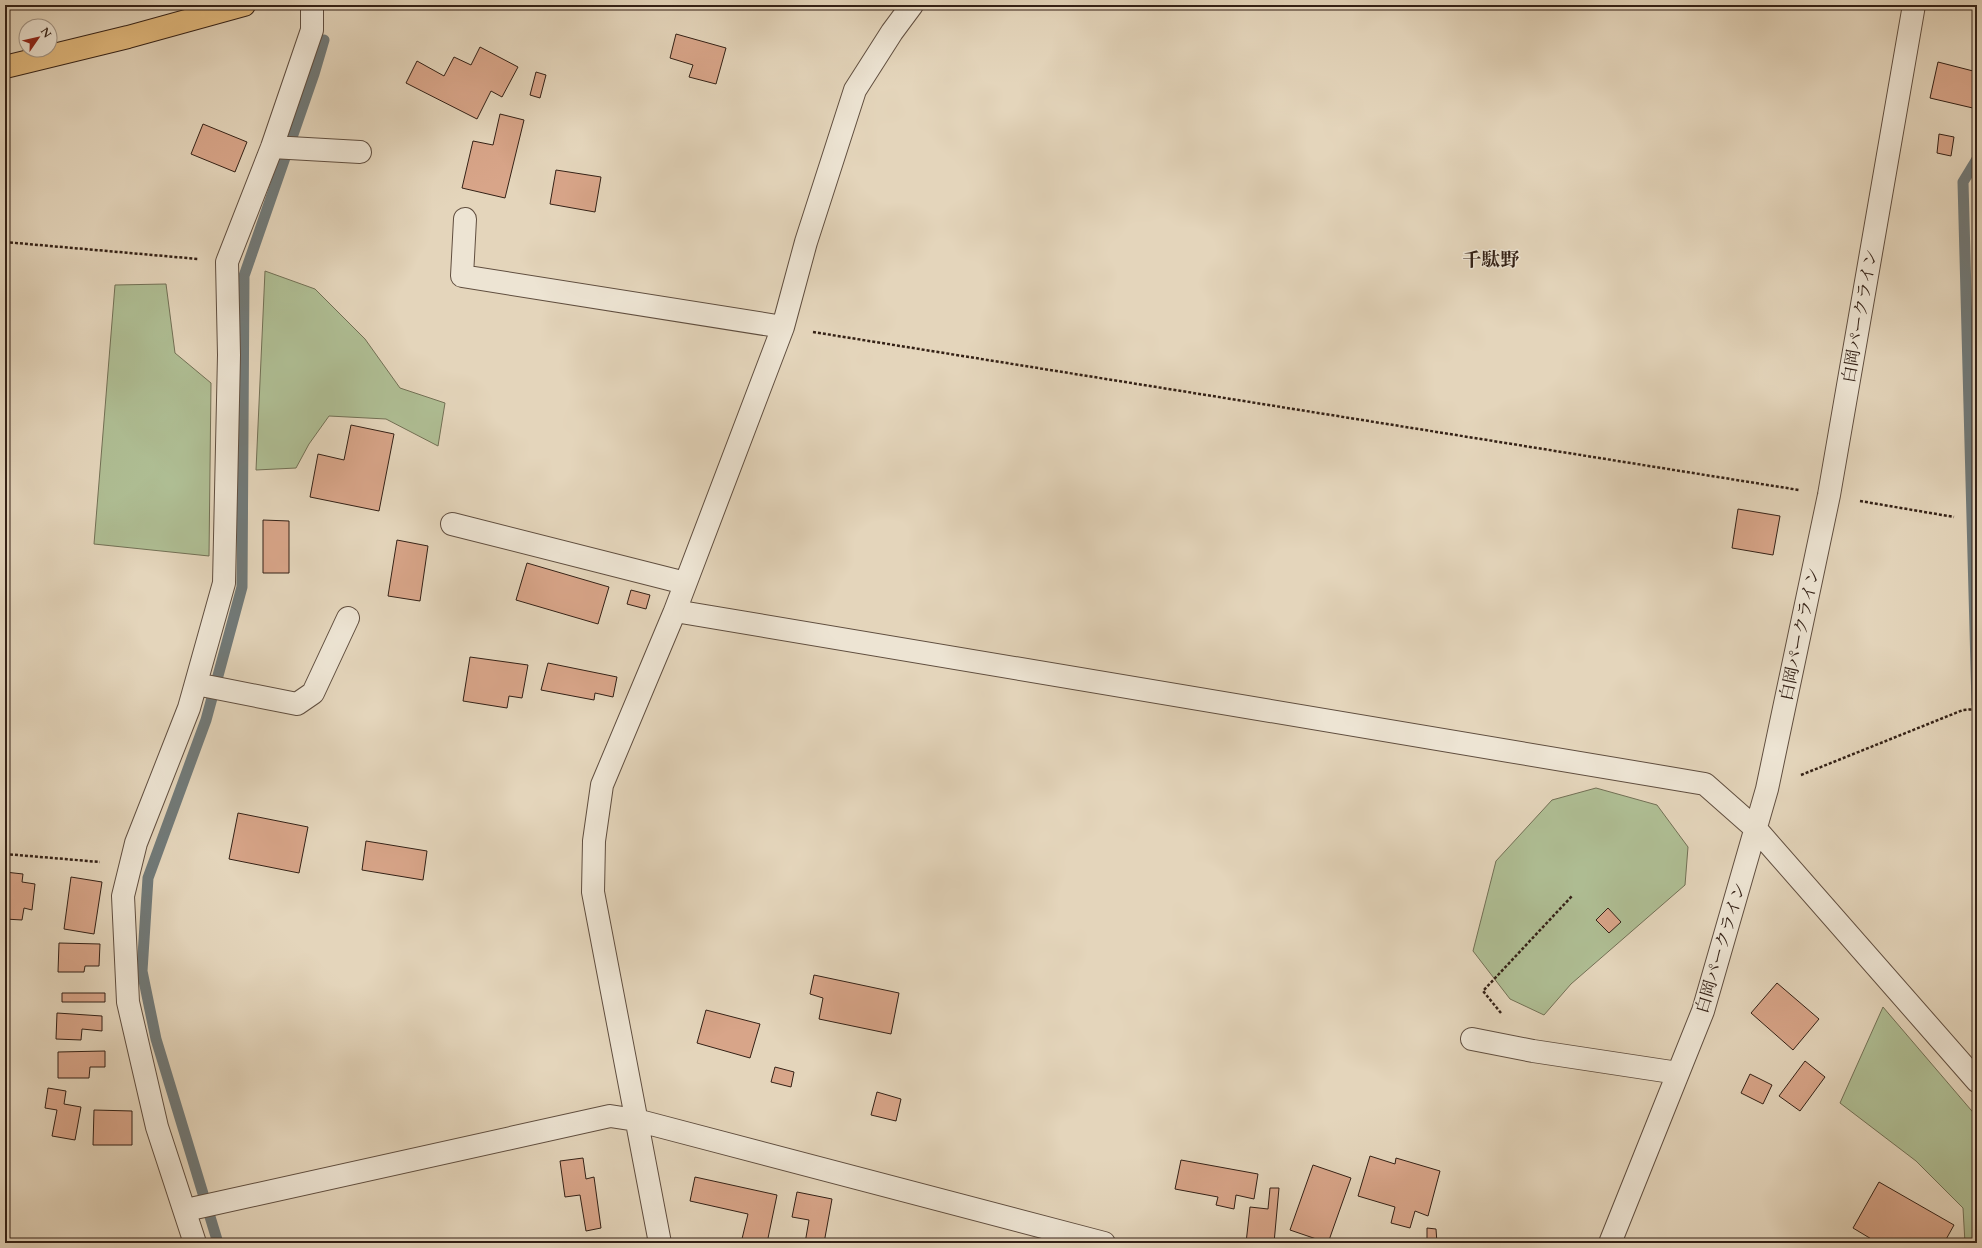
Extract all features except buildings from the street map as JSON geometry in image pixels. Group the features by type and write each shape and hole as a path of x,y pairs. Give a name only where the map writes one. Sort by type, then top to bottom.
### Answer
{"main road":[{"path":"5,67 128,37 244,5"}],"street":[{"path":"195,1243 186,1210 157,1127 128,1002 123,896 136,843 189,708 224,584 224,478 229,355 227,262 272,147 312,30 312,5"},
{"path":"660,1243 593,892 594,841 602,785 675,611 783,327 806,242 855,90 892,32 912,5"},
{"name":"白岡パークライン","path":"1610,1243 1702,1011 1767,789 1829,495 1914,5"},
{"path":"272,147 360,152"},
{"path":"466,218 462,276 783,327"},
{"path":"452,524 685,583"},
{"path":"675,611 1705,784 1756,829 1977,1081"},
{"path":"196,684 297,704 313,693 348,618"},
{"path":"1472,1039 1678,1073"},
{"path":"186,1210 610,1116 636,1120 1104,1243"}],"path":[{"path":"5,242 227,262"},
{"path":"783,327 1829,495 1954,517"},
{"path":"1767,789 1963,710 1977,709"},
{"path":"5,854 131,865"},
{"path":"1503,1015 1483,991 1572,896"}],"green space":[{"path":"265,271 315,289 365,339 400,388 445,403 438,446 386,419 329,416 309,444 296,468 256,470"},
{"path":"166,284 175,353 211,383 209,556 94,544 115,285"},
{"path":"1596,788 1657,805 1688,847 1685,885 1571,984 1544,1015 1510,999 1473,951 1496,861 1552,800"},
{"path":"1883,1007 1977,1117 1977,1243 1965,1243 1963,1208 1916,1161 1840,1103"}],"waterway":[{"path":"218,1243 156,1039 142,971 148,878 206,720 242,587 244,276 314,74 324,40"},
{"path":"1977,159 1963,182 1977,704"}],"district":[{"name":"千駄野","path":"1491,260"}]}
